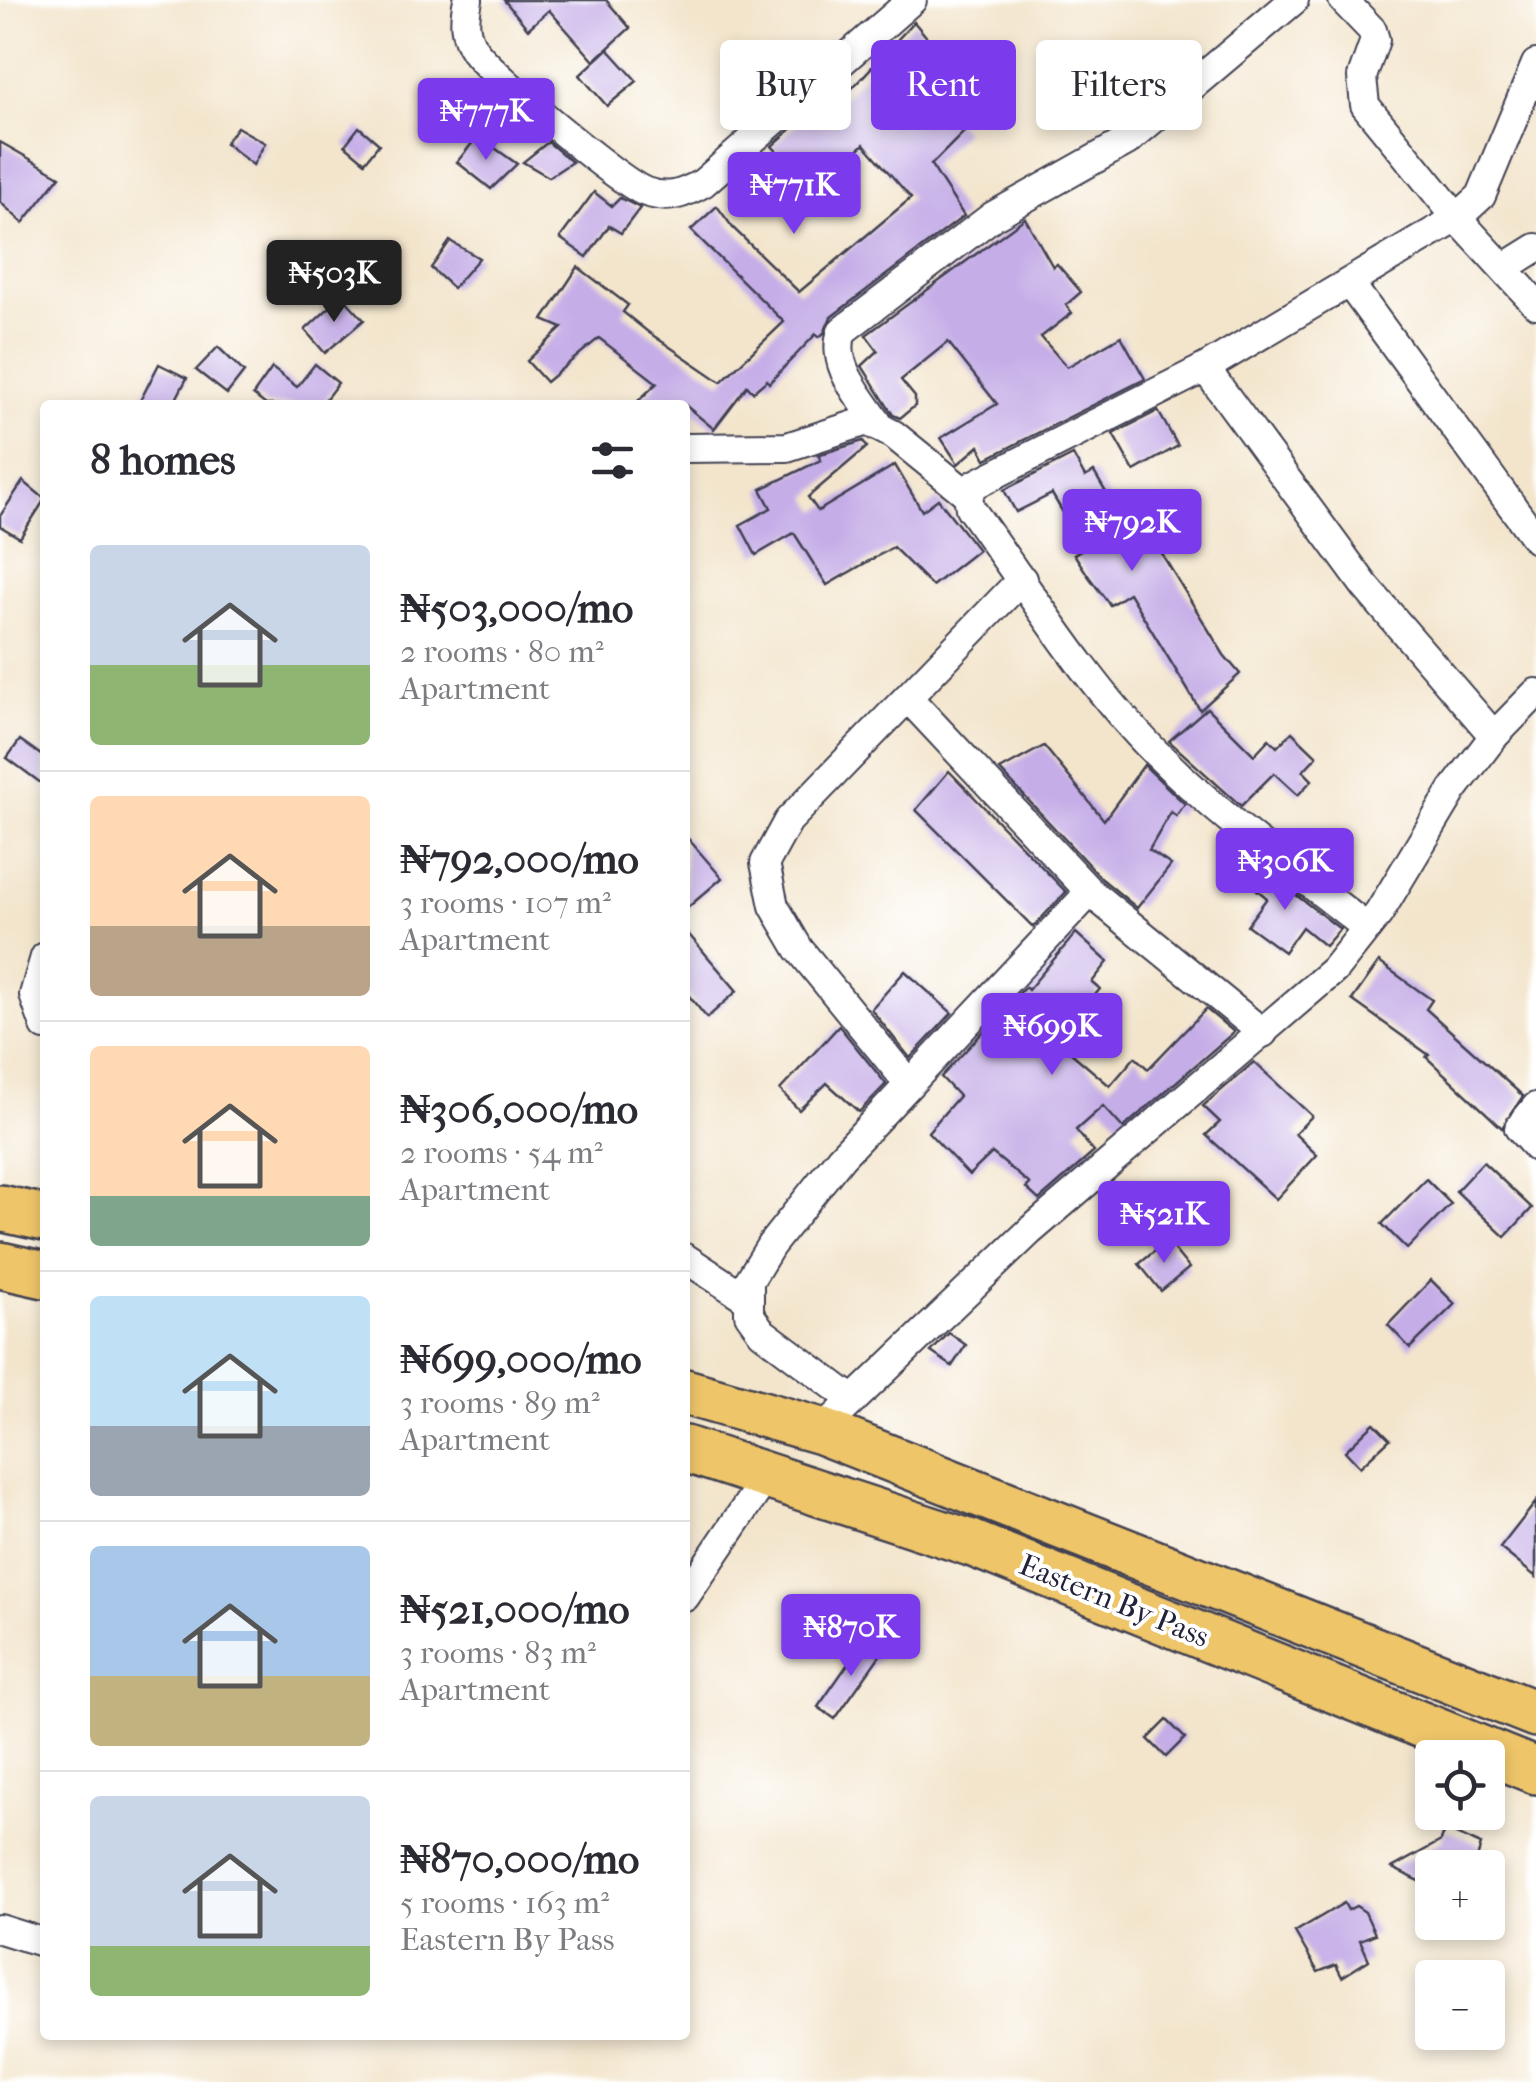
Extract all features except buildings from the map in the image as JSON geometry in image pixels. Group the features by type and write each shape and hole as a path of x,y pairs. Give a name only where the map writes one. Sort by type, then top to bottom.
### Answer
{"main road":[{"path":"0,1208 40,1217"},
{"path":"0,1265 40,1274"},
{"name":"Eastern By Pass","path":"690,1393 821,1431 1536,1714"},
{"name":"Eastern By Pass","path":"690,1450 971,1543 1536,1772"}],"street":[{"path":"468,0 463,24 475,51 593,157 644,191 677,197 704,184 912,0"},
{"path":"968,495 879,425 841,367 837,345 842,331 993,216 1126,141 1294,0"},
{"path":"1343,0 1372,30 1374,40 1362,77 1365,105 1457,218 1536,304"},
{"path":"1367,928 1204,799 1152,749 1104,693 970,508 968,495 974,485 1204,368 1457,218 1482,196 1536,64"},
{"path":"1504,268 1536,248"},
{"path":"1350,284 1536,539"},
{"path":"1204,368 1365,586 1494,736"},
{"path":"690,448 787,447 867,422 879,425"},
{"path":"909,1084 799,949 774,906 765,863 788,822 1022,579"},
{"path":"821,1431 1030,1231 1334,970 1367,928 1454,790 1494,736 1536,693"},
{"path":"909,699 1090,892 1263,1032"},
{"path":"853,1400 762,1332 749,1314 749,1281 771,1245 841,1157 1090,892"},
{"path":"40,974 34,995 40,1012"},
{"path":"1536,1107 1519,1128 1536,1147"},
{"path":"690,1261 746,1298"},
{"path":"690,1591 767,1476"},
{"path":"0,1929 40,1941"}]}
